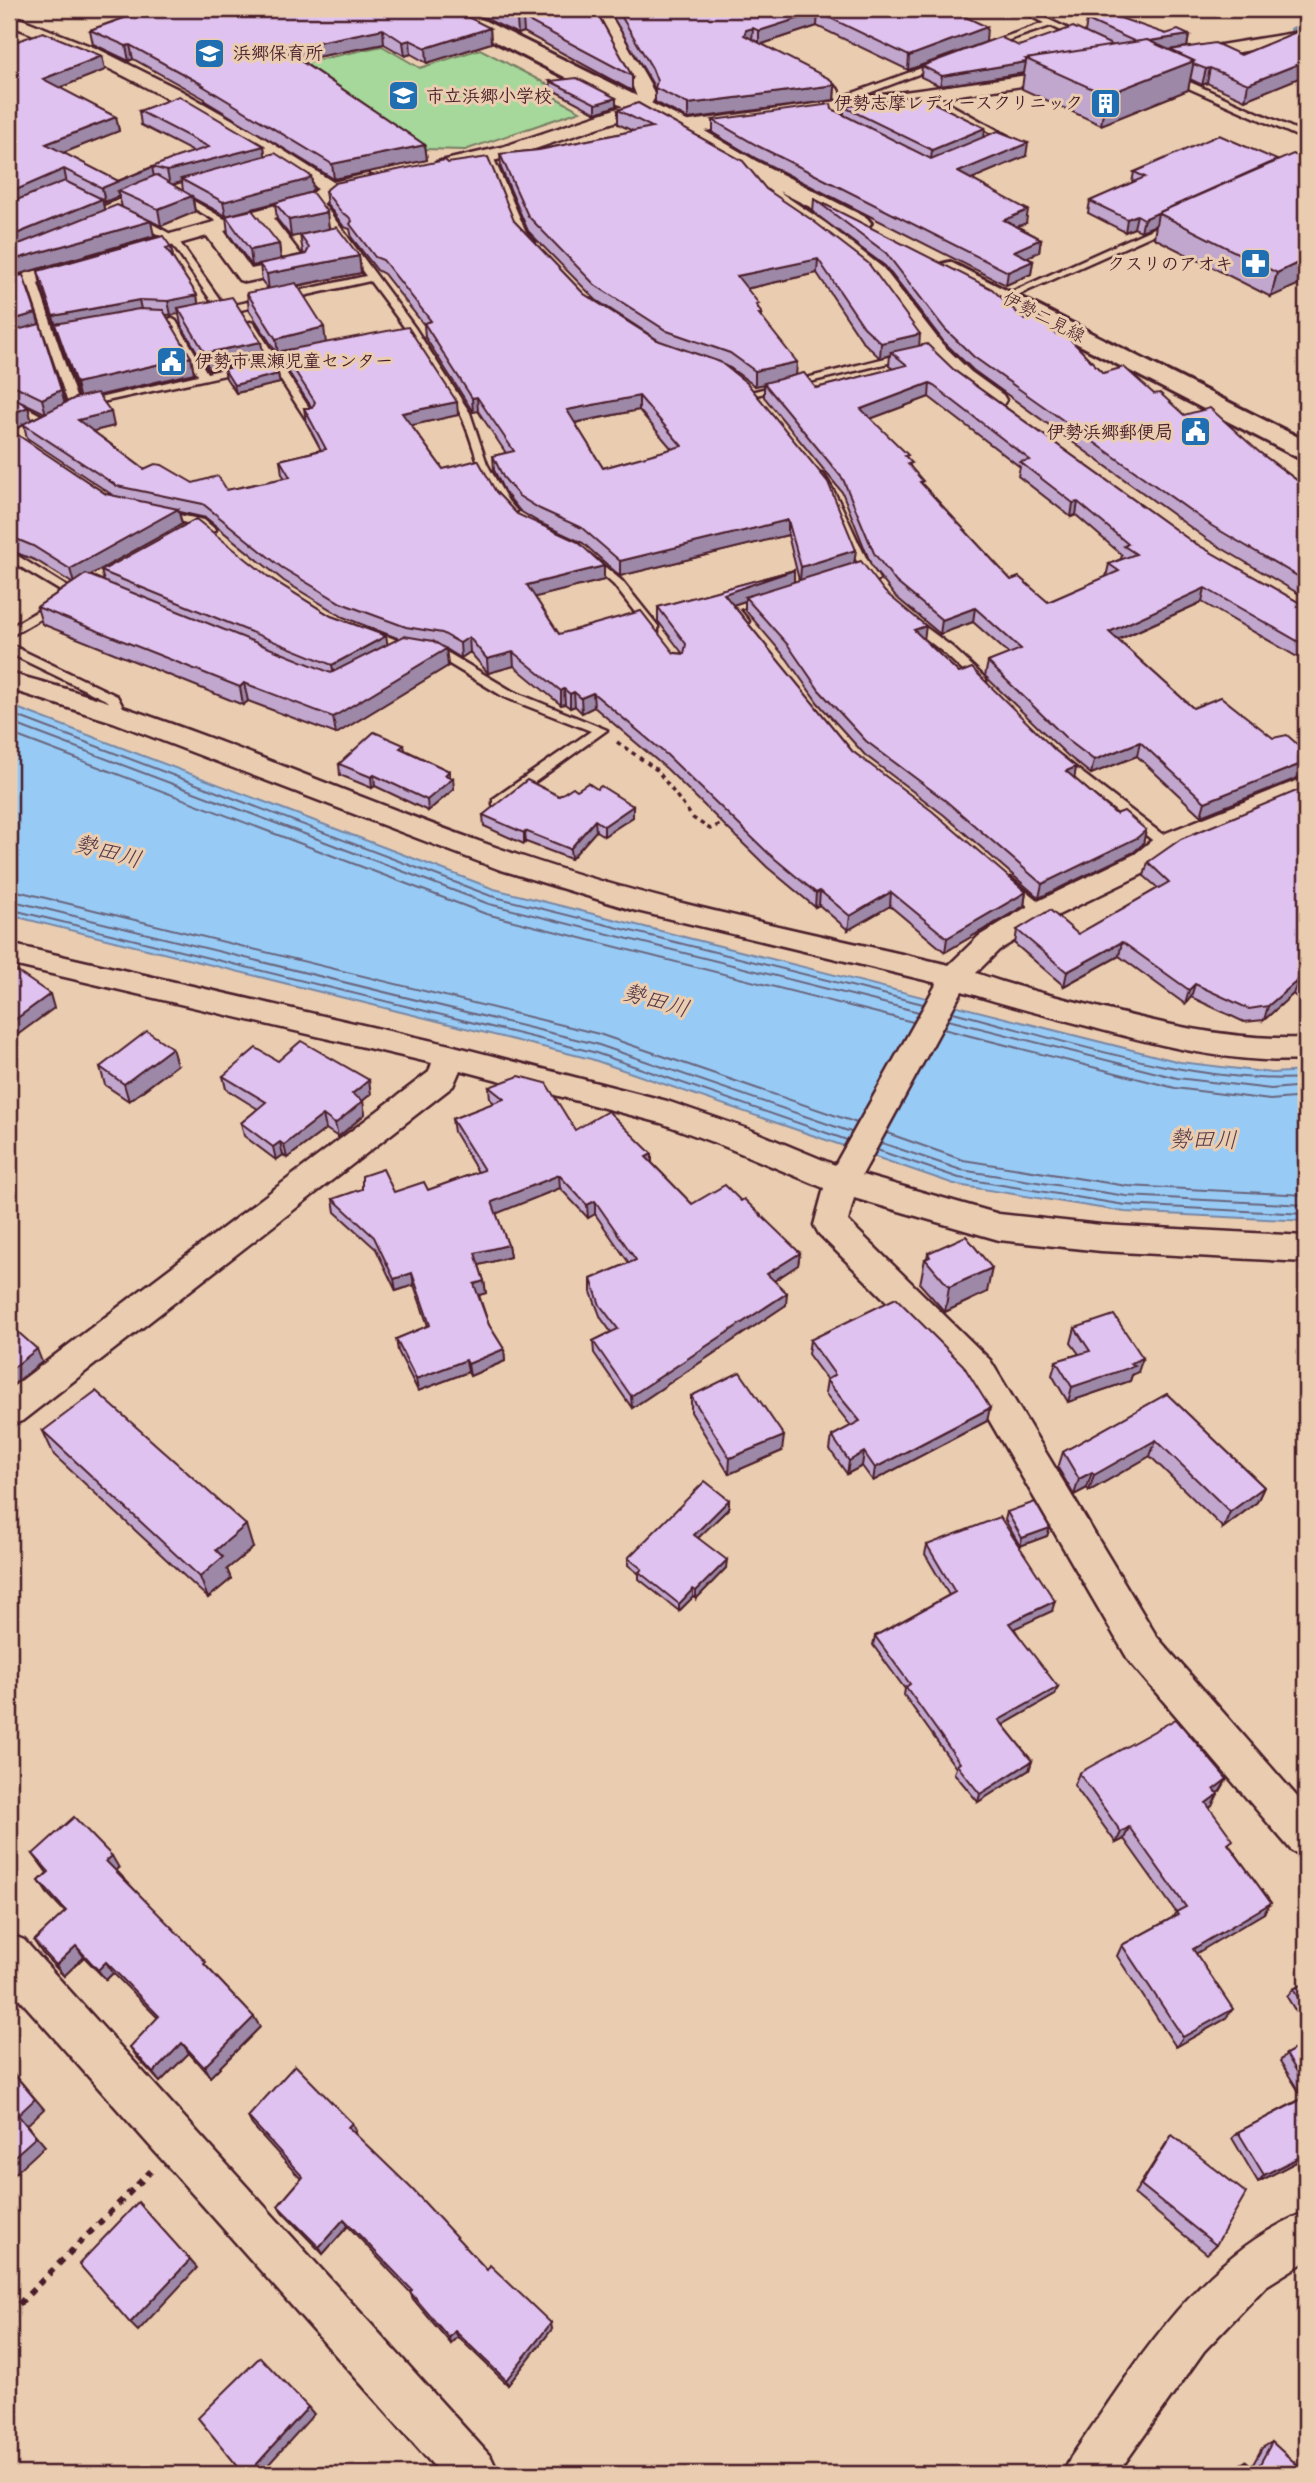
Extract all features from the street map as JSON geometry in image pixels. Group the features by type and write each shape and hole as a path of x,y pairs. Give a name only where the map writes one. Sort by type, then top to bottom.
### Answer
{"main road":[{"path":"446,9 683,128 748,166 883,235"},
{"name":"伊勢二見線","path":"932,260 1306,451"}],"street":[{"path":"429,168 488,157 640,107 646,97 641,83 599,9"},
{"path":"9,19 43,31 174,92 323,195"},
{"path":"1167,67 1306,36"},
{"path":"683,128 838,109 1086,72"},
{"path":"748,166 774,197 820,228 876,272 934,349 963,377 1016,415"},
{"path":"9,286 391,175"},
{"path":"220,226 246,276 299,265 260,215"},
{"path":"285,247 341,235"},
{"path":"9,681 122,716 508,862 633,900 955,977 989,990 1194,1043 1256,1050 1306,1049"},
{"path":"1306,786 1166,844 1145,861 1042,911 989,943 955,977 843,1178 831,1224 978,1370 1143,1648 1306,1837"},
{"path":"9,954 450,1056 667,1113 843,1178 999,1227 1101,1238 1306,1249"},
{"path":"9,1410 442,1077 450,1056"},
{"path":"9,1955 474,2474"},
{"path":"1088,2474 1187,2334 1250,2270 1306,2235"}],"lane":[{"path":"1020,9 1096,43"},
{"path":"977,50 1051,23"},
{"path":"810,78 834,90 838,109 952,60"},
{"path":"1167,67 1306,137"},
{"path":"934,95 940,103 1004,136 979,146"},
{"path":"488,157 522,233 539,251"},
{"path":"183,188 171,191 220,226"},
{"path":"105,213 148,190"},
{"path":"323,195 341,235 411,330 466,413 482,464 503,503 517,517"},
{"path":"93,202 105,213 131,216 173,239 223,310"},
{"path":"1005,297 1181,220"},
{"path":"31,278 51,333 54,416"},
{"path":"210,313 373,278"},
{"path":"239,307 310,417"},
{"path":"184,319 166,321 205,378"},
{"path":"399,333 411,330"},
{"path":"35,334 65,334"},
{"path":"751,394 934,349"},
{"path":"9,401 54,416 311,353"},
{"path":"809,464 834,494 857,570 881,590"},
{"path":"152,512 200,522 220,538"},
{"path":"178,535 200,522"},
{"path":"584,552 618,583 665,643"},
{"path":"9,555 77,591 9,633"},
{"path":"750,628 732,608 775,593"},
{"path":"897,608 948,650 993,693"},
{"path":"360,630 398,650 439,653 508,694 594,725 601,730 498,802"},
{"path":"9,648 113,699 122,716"},
{"path":"1050,751 1166,844"},
{"path":"1000,874 1042,911"}],"path":[{"path":"601,730 657,771 693,818 710,829 730,820"},
{"path":"9,2314 178,2143"}],"green space":[{"path":"382,46 420,68 480,49 558,90 549,94 580,111 465,150 423,149 298,64"}],"water":[{"name":"勢田川","path":"9,705 494,889 1180,1062 1272,1073 1306,1071 1306,1221 1125,1212 957,1185 591,1059 9,915"}],"building":[{"path":"133,9 452,9 490,28 426,48 410,40 403,42 383,29 283,49 425,145 332,164 205,86 130,45 126,46 90,30 139,13"},
{"path":"494,9 595,9 632,76 523,18 517,20"},
{"path":"617,9 949,9 987,27 909,56 818,12 759,31 753,28 746,30 744,35 830,79 835,85 688,104 655,88 657,81 652,68"},
{"path":"1106,13 1166,34 1178,30 1189,35 1136,42 1087,20"},
{"path":"1073,27 1114,46 1026,59 1026,62 942,76 922,66 1000,37 1019,46"},
{"path":"1306,28 1306,61 1248,84 1193,64 1194,61 1170,50 1215,43 1241,55"},
{"path":"43,32 102,56 43,79 116,117 46,144 118,181 139,172 102,188 64,169 9,193 9,44"},
{"path":"1147,40 1194,61 1106,95 1026,59"},
{"path":"577,78 616,98 596,104 550,81"},
{"path":"918,95 985,128 932,150 844,107"},
{"path":"179,96 264,146 167,171 152,167 209,147 139,111"},
{"path":"638,103 743,161 766,189 868,263 920,334 881,343 864,327 818,259 737,276 759,304 756,305 762,314 759,314 797,362 755,371 730,353 667,331 595,285 528,216 500,154 539,150 652,127 618,110"},
{"path":"831,104 832,109 931,159 998,131 1028,143 958,172 1028,210 1004,220 1041,239 1014,251 1033,261 1008,272 758,146 713,120"},
{"path":"1219,135 1277,160 1144,219 1137,215 1127,219 1090,201 1145,177 1134,172"},
{"path":"275,153 311,176 306,180 223,202 181,179"},
{"path":"1293,154 1301,158 1306,156 1306,259 1277,273 1158,213"},
{"path":"488,157 514,221 584,294 657,340 720,362 747,383 828,482 856,550 801,567 788,520 620,561 582,528 519,496 503,477 493,456 514,451 477,397 472,398 424,323 431,321 383,260 375,257 350,224 352,221 325,191 335,183 445,160 448,163","holes":["639,396 682,446 603,468 567,410"]},
{"path":"156,175 192,196 158,209 118,191"},
{"path":"65,181 102,199 9,237 9,203"},
{"path":"312,192 327,212 289,220 275,203"},
{"path":"814,199 992,289 1025,320 1039,317 1056,334 1063,332 1103,373 1124,367 1154,394 1160,393 1184,415 1210,408 1259,452 1306,487 1306,551 1302,552 1306,554 1306,581 1212,526 974,357 945,329 886,253"},
{"path":"117,205 151,221 9,261 9,248"},
{"path":"252,210 279,244 250,250 226,216"},
{"path":"337,227 359,256 267,274 259,264 306,254 309,248 300,235"},
{"path":"163,236 171,247 166,248 197,295 168,301 139,300 53,316 38,271"},
{"path":"23,275 36,313 9,321 9,278"},
{"path":"296,283 324,327 276,339 247,293"},
{"path":"232,297 261,342 205,353 178,308"},
{"path":"139,309 163,310 191,357 76,383 55,324"},
{"path":"40,324 61,390 42,399 9,383 9,332"},
{"path":"408,327 457,402 402,413 443,469 478,460 496,492 517,514 578,542 604,566 527,585 559,634 641,611 674,653 684,654 686,644 658,607 794,570 724,594 852,751 932,811 1026,892 947,938 891,892 850,916 820,891 816,893 768,853 667,755 593,693 581,698 574,692 570,694 564,689 561,691 513,652 487,659 469,637 460,643 442,633 406,627 341,603 281,567 203,504 117,486 23,424 75,398 97,393 111,412 78,420 144,469 155,464 162,465 193,483 218,476 227,490 290,477 280,460 326,449 304,408 312,408 315,402 282,351"},
{"path":"927,344 955,371 1191,541 1306,604 1306,646 1205,588 1109,632 1193,708 1221,697 1273,738 1287,735 1306,752 1306,762 1205,802 1140,742 1094,760 1069,741 988,662 1021,649 975,608 942,620 896,582 874,553 843,479 764,383 804,373 816,388 907,365 891,352","holes":["930,383 1030,460 1020,462 1073,503 1078,502 1128,544 1124,546 1136,554 1109,564 1119,571 1048,602 1019,577 1011,580 920,482 923,481 908,464 912,463 905,456 908,455 861,409"]},
{"path":"268,359 278,374 234,385 224,369"},
{"path":"9,395 28,407 9,415"},
{"path":"9,429 106,494 178,509 70,569 33,546 9,536"},
{"path":"196,519 270,578 331,616 386,636 332,665 101,571"},
{"path":"861,561 885,592 926,626 914,630 959,673 972,668 1056,751 1076,767 1066,771 1116,814 1124,811 1146,830 1137,838 1042,884 946,801 866,741 819,690 788,645 745,597"},
{"path":"86,574 331,673 404,636 433,641 446,649 333,717 244,683 240,687 37,607"},
{"path":"374,732 404,745 400,748 449,771 445,775 453,778 427,800 374,775 371,777 339,764"},
{"path":"527,780 559,796 573,787 577,790 588,783 597,789 601,786 633,806 604,826 595,820 570,849 483,815"},
{"path":"1306,787 1306,987 1298,980 1268,1006 1249,1009 1195,984 1189,990 1122,942 1067,972 1017,930 1050,910 1078,934 1169,882 1148,862 1181,839"},
{"path":"9,966 50,994 9,1024"},
{"path":"147,1031 172,1048 124,1084 100,1067"},
{"path":"301,1041 369,1080 352,1094 363,1101 335,1124 323,1115 284,1145 280,1142 273,1147 241,1123 266,1102 223,1076 256,1048 278,1061"},
{"path":"519,1076 546,1083 575,1130 608,1111 652,1154 646,1157 692,1204 725,1185 741,1201 744,1199 800,1253 767,1274 787,1293 631,1396 593,1341 618,1329 600,1305 591,1279 636,1260 595,1201 587,1205 559,1175 492,1202 508,1245 475,1253 484,1281 474,1284 489,1325 504,1349 468,1364 466,1360 416,1379 396,1339 430,1325 412,1273 394,1279 374,1237 333,1199 362,1189 362,1176 383,1169 394,1192 424,1182 428,1190 484,1170 452,1119 504,1099 489,1087"},
{"path":"966,1236 992,1268 949,1287 925,1259 930,1257 928,1253"},
{"path":"896,1298 963,1365 990,1408 875,1468 864,1452 849,1461 832,1436 860,1421 826,1380 835,1375 810,1340"},
{"path":"1114,1315 1143,1358 1131,1363 1135,1366 1072,1387 1056,1361 1090,1351 1075,1328"},
{"path":"9,1324 37,1349 9,1371"},
{"path":"740,1372 784,1436 730,1458 691,1396"},
{"path":"96,1391 246,1525 216,1550 223,1557 200,1577 43,1431"},
{"path":"1167,1394 1264,1487 1230,1512 1156,1440 1094,1475 1092,1472 1079,1479 1063,1452"},
{"path":"705,1481 729,1500 694,1535 727,1560 679,1604 639,1572 642,1569 628,1558"},
{"path":"1035,1502 1050,1528 1022,1538 1007,1512"},
{"path":"1000,1517 1055,1601 1009,1623 1058,1687 999,1720 1032,1761 980,1794 957,1765 960,1763 906,1687 910,1684 875,1636 955,1592 927,1545"},
{"path":"1176,1719 1227,1779 1214,1789 1218,1794 1206,1803 1233,1840 1228,1844 1271,1903 1193,1949 1233,2009 1183,2037 1122,1945 1178,1915 1176,1912 1186,1907 1129,1827 1121,1832 1079,1773"},
{"path":"74,1817 112,1856 106,1861 206,1962 204,1964 254,2017 204,2067 182,2043 153,2073 130,2047 159,2016 106,1962 98,1970 76,1946 56,1965 34,1941 66,1911 39,1881 49,1872 33,1854"},
{"path":"1306,1983 1306,2011 1293,1989"},
{"path":"1306,2043 1306,2086 1286,2054"},
{"path":"295,2065 352,2123 348,2127 411,2188 487,2270 490,2265 551,2323 506,2380 455,2331 449,2338 410,2292 412,2290 344,2219 319,2247 278,2206 303,2177 248,2117"},
{"path":"9,2068 35,2099 18,2115 36,2137 9,2161"},
{"path":"1306,2097 1306,2154 1264,2175 1238,2132"},
{"path":"1172,2135 1246,2193 1216,2245 1141,2185"},
{"path":"138,2202 190,2260 130,2323 79,2264"},
{"path":"260,2357 308,2407 248,2474 244,2474 198,2418"},
{"path":"1272,2442 1306,2474 1239,2474 1246,2461 1256,2471"}],"waterway":[{"path":"1293,30 1306,24"}],"place":[{"name":"浜郷保育所","path":"210,53"},
{"name":"市立浜郷小学校","path":"403,96"},
{"name":"伊勢志摩レディースクリニック","path":"1106,103"},
{"name":"クスリのアオキ","path":"1256,264"},
{"name":"伊勢市黒瀬児童センター","path":"172,361"},
{"name":"伊勢浜郷郵便局","path":"1196,432"}]}
